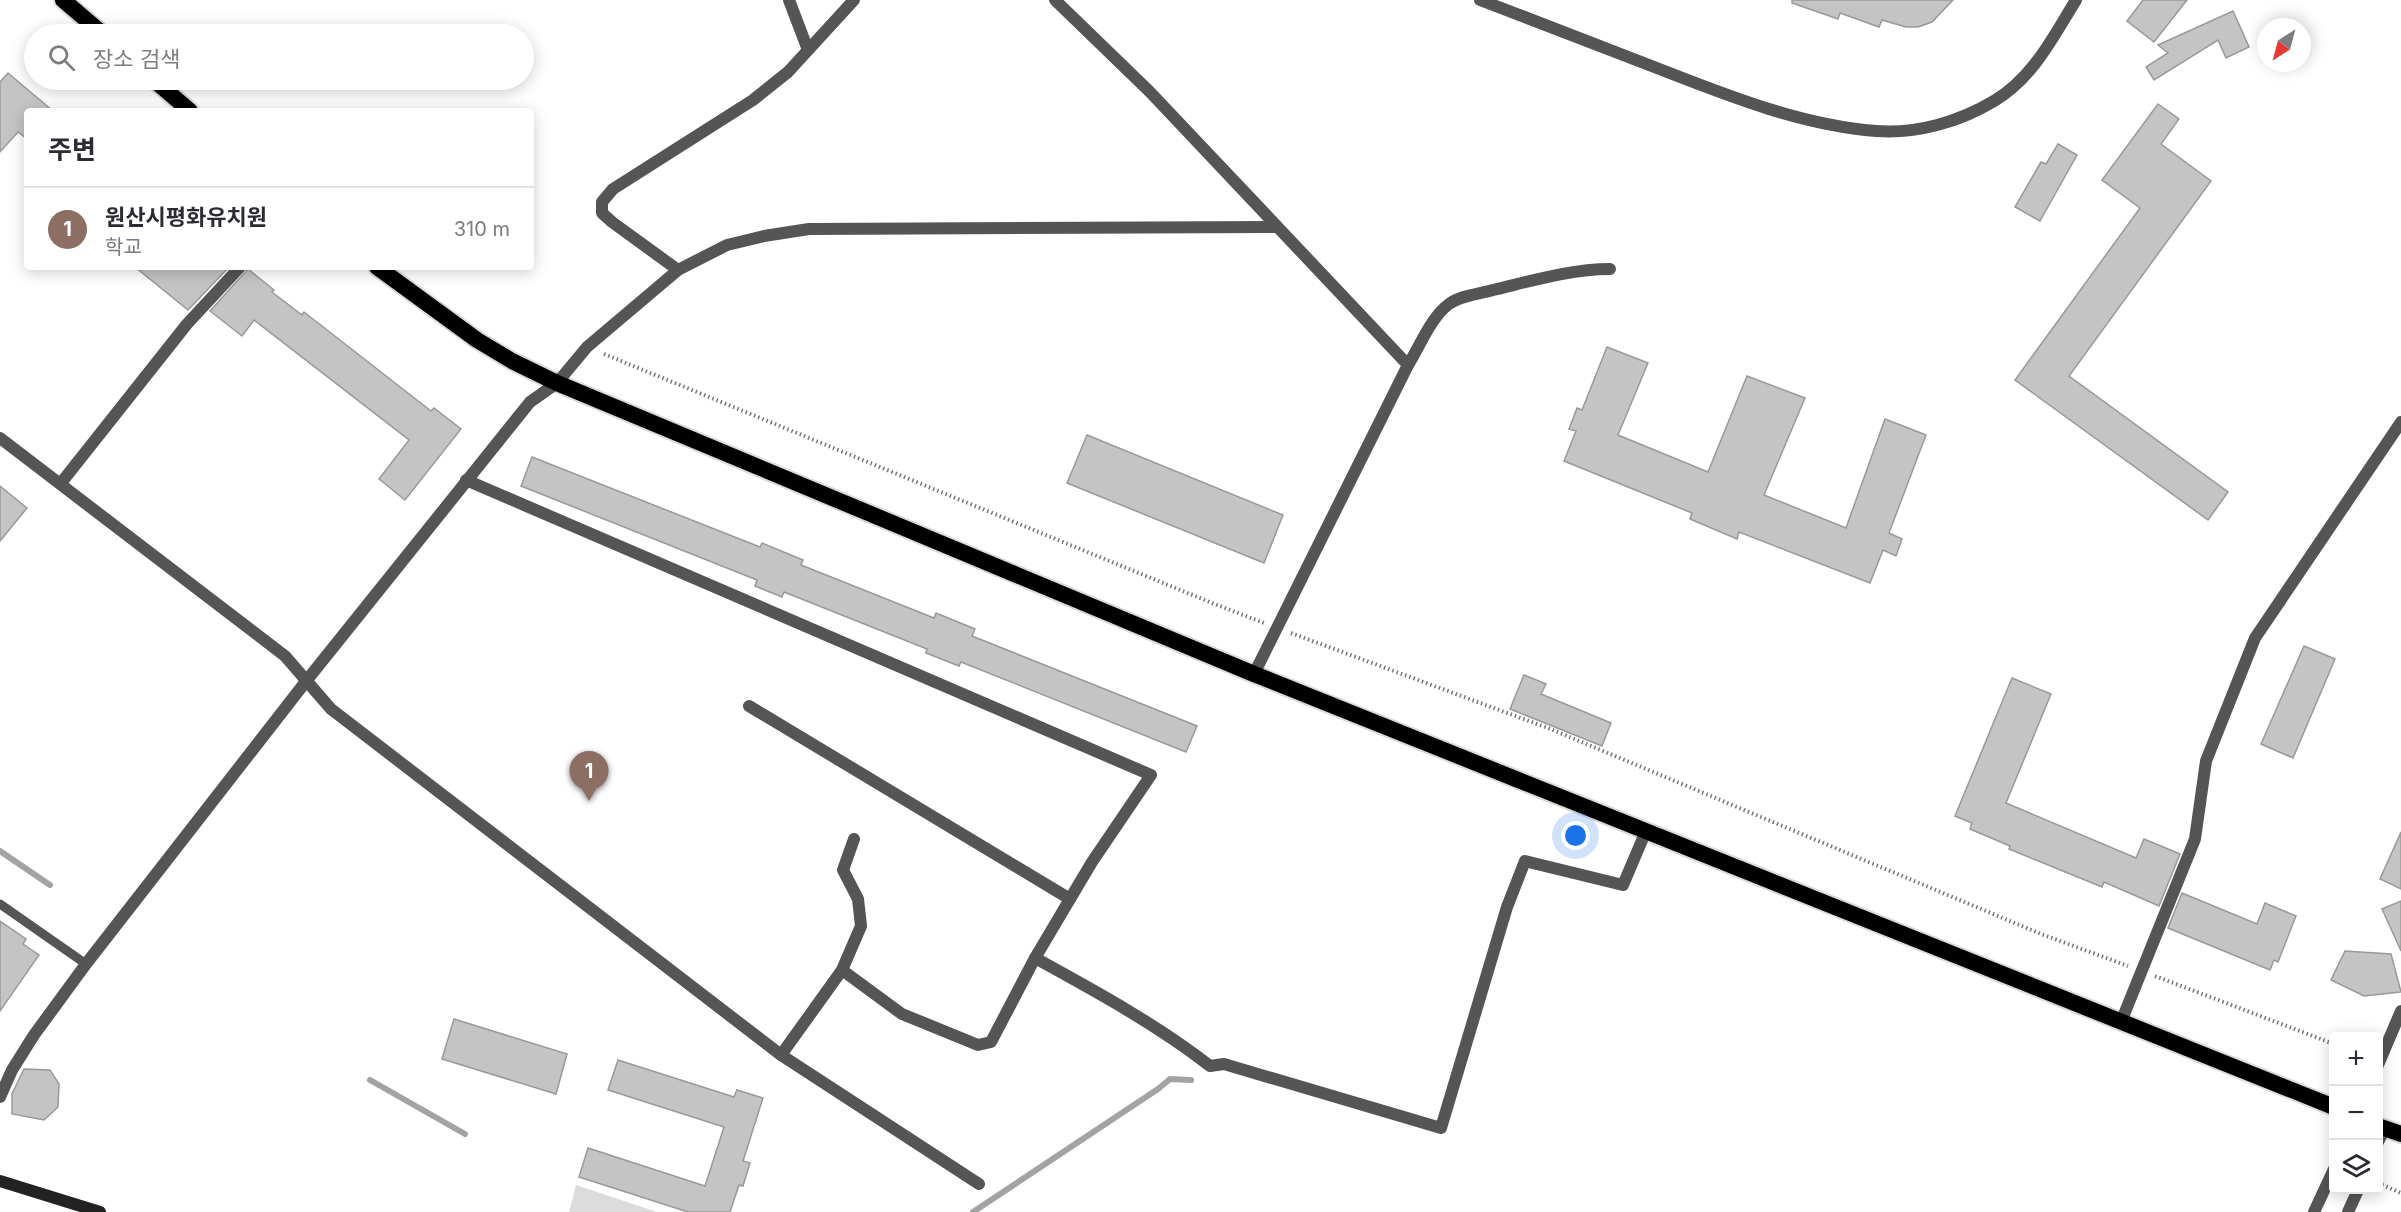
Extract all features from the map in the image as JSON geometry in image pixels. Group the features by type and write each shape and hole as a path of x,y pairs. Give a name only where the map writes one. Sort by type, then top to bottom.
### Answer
{"highway":[{"path":"63,0 91,24"},
{"path":"166,90 187,108"},
{"path":"381,270 477,340 512,361 557,383 1254,674 2329,1105"},
{"path":"2383,1132 2401,1134"}],"main road":[{"path":"0,1181 100,1212"}],"street":[{"path":"789,0 808,50"},
{"path":"678,270 612,222 602,213 602,202 613,189 753,99 788,72 854,0"},
{"path":"1055,0 1150,92 1408,365"},
{"path":"1480,0 1743,101 1832,126 1879,131 1924,128 1961,118 1995,101 2032,70 2076,0"},
{"path":"0,1097 12,1070 34,1035 86,964 466,480 530,402 557,383 587,347 678,270 727,245 809,229 1276,227"},
{"path":"1254,674 1408,365 1436,319 1449,304 1537,280 1591,269 1610,269"},
{"path":"61,483 187,324 237,270"},
{"path":"2121,1022 2195,839 2206,761 2255,638 2401,423"},
{"path":"0,438 285,656 331,709 781,1055 978,1184"},
{"path":"466,480 1151,775 1092,862 1035,958 991,1042 978,1045 902,1014 842,970"},
{"path":"749,706 1070,899"},
{"path":"1035,958 1108,998 1210,1066 1224,1064 1440,1128 1507,907 1525,861 1623,885 1646,831"},
{"path":"781,1055 842,970 861,926 858,899 843,870 854,840"},
{"path":"2383,1055 2401,1011"},
{"path":"2314,1212 2329,1180"},
{"path":"2348,1212 2356,1194"}],"lane":[{"path":"0,904 86,964"}],"path":[{"path":"587,347 1201,599 1268,624"},
{"path":"1290,633 1548,728 2041,934 2139,970"},
{"path":"2150,975 2329,1042"},
{"path":"2383,1185 2401,1193"}],"shaded area":[{"path":"576,1185 657,1212 569,1212"}],"building":[{"path":"1792,0 1953,0 1932,22 1918,27 1906,27 1882,20 1879,27 1840,13 1838,19 1792,3"},
{"path":"2143,0 2187,0 2154,42 2127,21"},
{"path":"2233,11 2249,47 2226,58 2218,40 2154,80 2146,67 2168,53 2158,45"},
{"path":"8,73 24,87 24,90 28,90 49,108 24,108 24,137 18,132 0,152 0,82"},
{"path":"2158,104 2179,119 2161,144 2211,181 2069,376 2228,492 2208,520 2015,380 2140,208 2102,180"},
{"path":"2058,144 2077,155 2040,221 2015,207 2041,162 2046,164"},
{"path":"139,270 226,270 188,310"},
{"path":"249,270 274,290 272,292 302,315 304,312 431,411 434,408 461,429 405,500 379,479 409,440 254,320 242,336 210,311"},
{"path":"1607,347 1648,363 1618,435 1708,472 1747,376 1805,398 1764,495 1846,528 1885,419 1926,435 1889,533 1902,539 1896,556 1883,550 1870,583 1739,532 1737,539 1690,519 1692,513 1564,461 1576,431 1569,429 1577,408 1582,410"},
{"path":"1087,435 1283,515 1264,563 1067,483"},
{"path":"532,457 760,547 762,543 803,560 801,565 934,618 936,613 975,629 972,636 1197,726 1186,752 961,662 959,666 926,653 927,649 784,592 782,597 755,586 757,580 521,486"},
{"path":"0,486 27,508 0,541"},
{"path":"2304,646 2335,659 2293,758 2261,744"},
{"path":"1524,675 1546,684 1541,694 1611,723 1602,746 1510,709"},
{"path":"2012,678 2051,694 2006,803 2136,858 2144,839 2180,854 2159,906 2104,882 2102,887 2009,849 2010,846 1970,829 1972,823 1955,816"},
{"path":"2401,832 2401,889 2380,879"},
{"path":"2182,893 2257,924 2265,903 2296,916 2278,962 2274,960 2270,970 2168,928"},
{"path":"2401,901 2401,951 2382,909"},
{"path":"0,921 26,939 23,944 39,955 0,1011"},
{"path":"2345,951 2391,954 2401,992 2364,996 2331,980"},
{"path":"454,1019 567,1054 556,1094 442,1059"},
{"path":"618,1060 734,1097 737,1090 763,1098 743,1161 750,1163 743,1186 739,1185 730,1212 688,1212 579,1177 588,1148 705,1186 724,1127 608,1090"},
{"path":"24,1069 50,1070 59,1084 58,1107 44,1120 12,1114 12,1094"}],"waterway":[{"path":"0,851 50,885"},
{"path":"973,1212 1170,1079 1191,1080"},
{"path":"370,1080 465,1134"}],"place":[{"name":"원산시평화유치원","path":"589,801"}]}
